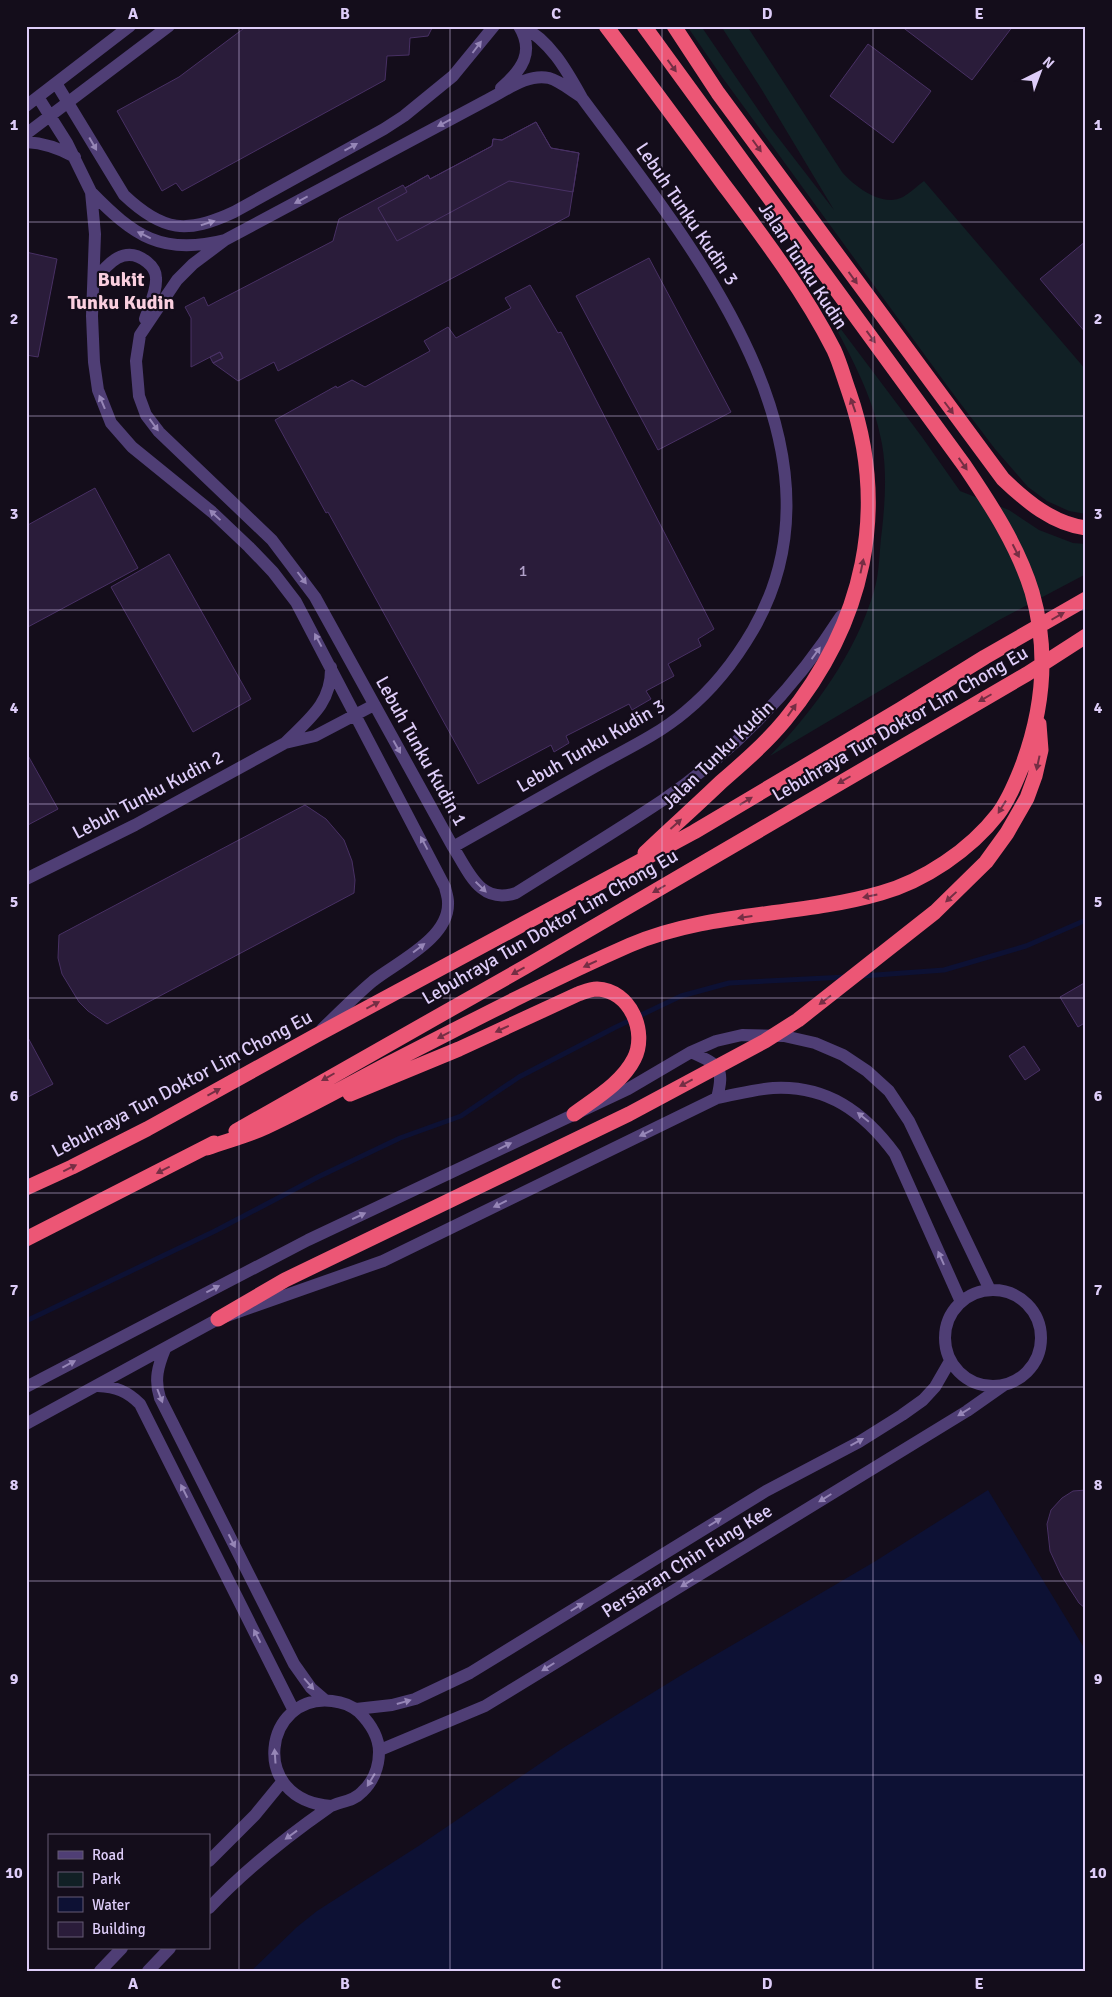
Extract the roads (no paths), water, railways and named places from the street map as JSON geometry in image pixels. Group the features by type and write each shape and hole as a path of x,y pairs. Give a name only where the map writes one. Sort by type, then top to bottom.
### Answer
{"highway":[{"name":"Jalan Tunku Kudin","path":"606,26 793,280 834,351 856,412 867,469 868,521 864,555 856,593 844,624 821,669 785,720 758,749 627,869"},
{"name":"Jalan Tunku Kudin","path":"644,26 936,426 993,508 1018,556 1032,591 1038,615 1042,666 1038,715"},
{"path":"674,26 718,93 1003,479 1027,502 1053,517 1086,528"},
{"path":"718,93 738,144 790,227"},
{"name":"Lebuhraya Tun Doktor Lim Chong Eu","path":"26,1188 147,1129 315,1036 694,832 985,657 1086,599"},
{"name":"Lebuhraya Tun Doktor Lim Chong Eu","path":"26,1239 207,1148 534,962 1027,674 1086,636"},
{"path":"263,1129 495,1009 631,945 663,933 696,925 793,910 880,893 934,870 950,860 998,814 1019,775 1038,715"},
{"path":"218,1319 285,1280 629,1114 765,1041 822,1002 935,912 986,862 1007,833 1036,776 1041,750 1038,715"},
{"path":"207,1148 263,1129 459,1050 578,994 597,989 612,993 624,1002 636,1021 640,1033 639,1046 634,1060 618,1079 574,1114"}],"street":[{"path":"26,106 130,26"},
{"path":"26,134 169,26"},
{"path":"56,83 124,196 139,209 160,221 182,227 198,226 212,223 234,212 384,129 417,106 453,76 494,26"},
{"name":"Lebuh Tunku Kudin 3","path":"453,847 664,728 705,694 727,670 744,646 772,592 782,561 786,527 785,489 778,437 768,403 748,352 727,308 702,264 679,230 582,98 569,75 543,40 520,26"},
{"name":"Lebuh Tunku Kudin 3","path":"487,100 518,71 524,61 527,51 526,42 520,26"},
{"name":"Lebuh Tunku Kudin 3","path":"91,192 118,219 140,234 155,240 188,247 225,240 529,79 538,77 548,78 559,82 582,98"},
{"name":"Lebuh Tunku Kudin 1","path":"38,97 75,157 91,192 95,234 92,316 94,362 98,390 111,423 132,447 212,512 273,572 296,602 445,887 448,903 441,924 427,942 373,981 315,1036"},
{"path":"26,142 42,142 60,148 75,157"},
{"name":"Lebuh Tunku Kudin 1","path":"225,240 193,264 177,280 140,335 136,361 136,378 139,396 146,415 159,432 272,540 315,597 453,847 481,889 495,896 516,893 656,804 709,764 770,709 802,672 856,593"},
{"path":"94,281 106,265 122,256 131,254 141,257 151,265 156,278 154,291 140,335"},
{"name":"Lebuh Tunku Kudin 2","path":"285,743 324,702 330,685 330,664"},
{"name":"Lebuh Tunku Kudin 2","path":"26,879 135,825 285,743 315,736 374,705"},
{"path":"26,1387 308,1240 628,1089 691,1052 716,1041 742,1035 784,1036 815,1043 843,1055 867,1071 889,1091 909,1121 990,1290"},
{"path":"691,1052 707,1059 718,1069 721,1081 717,1098"},
{"path":"26,1424 218,1319 383,1260 717,1098 772,1088 801,1089 825,1095 846,1105 881,1134 895,1154 961,1302"},
{"path":"990,1290 1006,1292 1020,1299 1032,1310 1039,1324 1041,1340 1038,1355 1030,1369 1019,1379 1004,1385 989,1387 973,1383 960,1373 950,1361 945,1346 945,1330 950,1314 961,1302 974,1294 990,1290"},
{"path":"165,1349 156,1382 160,1398 294,1664 310,1688 325,1700"},
{"name":"Persiaran Chin Fung Kee","path":"356,1709 392,1705 415,1698 470,1673 766,1491 859,1442 902,1415 922,1400 935,1387 950,1361"},
{"name":"Persiaran Chin Fung Kee","path":"325,1700 341,1702 356,1709 368,1720 376,1734 380,1750 485,1706 967,1411 1004,1385"},
{"path":"98,1386 114,1387 124,1391 140,1404 294,1711"},
{"path":"325,1700 309,1703 294,1711 278,1731 274,1744 276,1770 282,1782 291,1792 303,1801 317,1805 331,1806 347,1802 361,1794 371,1782 378,1767 380,1750"},
{"path":"210,1860 255,1815 282,1782"},
{"path":"210,1907 236,1880 280,1842 331,1806"},
{"path":"100,1971 120,1950"},
{"path":"148,1971 168,1950"}],"water":[{"path":"988,1490 1086,1651 1086,1971 251,1971 297,1927 317,1911 420,1845 563,1748 688,1671 874,1562"}],"waterway":[{"path":"862,976 944,970 1026,946 1086,920"},
{"path":"26,1321 215,1231 318,1177 400,1138 461,1116 519,1077 681,996 729,983 846,977"}],"district":[{"name":"Bukit Tunku Kudin","path":"121,290"}]}
